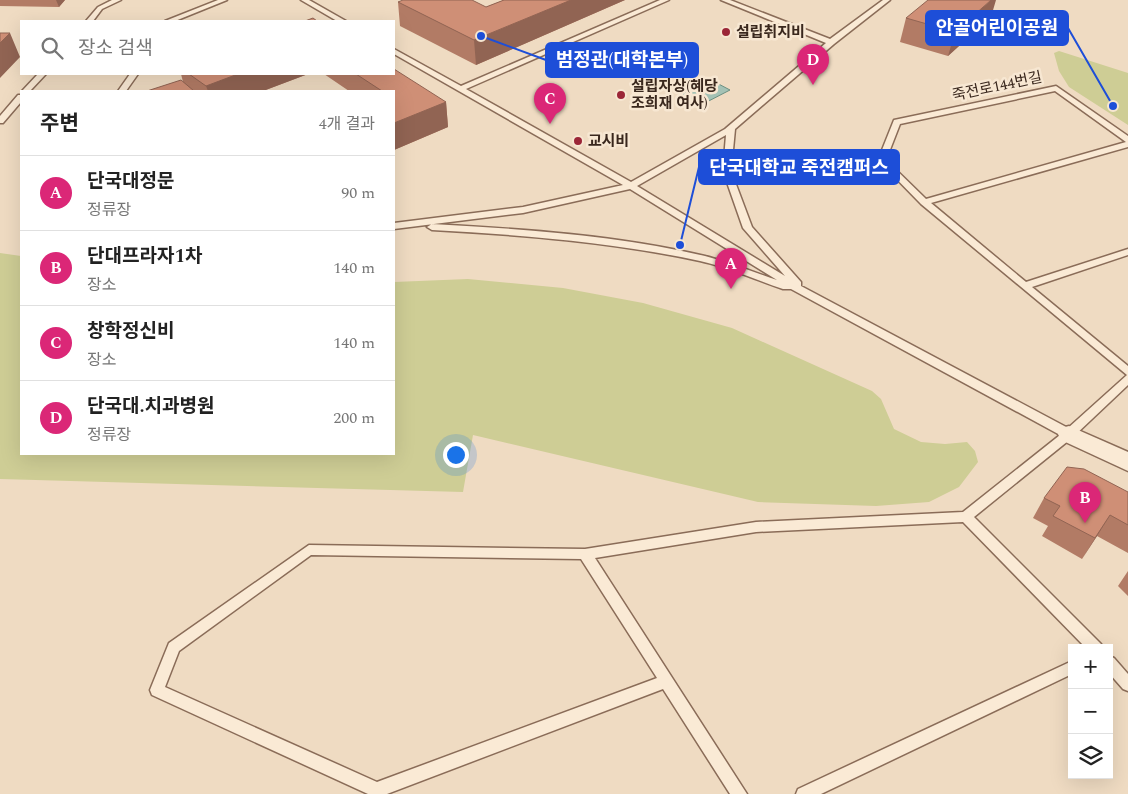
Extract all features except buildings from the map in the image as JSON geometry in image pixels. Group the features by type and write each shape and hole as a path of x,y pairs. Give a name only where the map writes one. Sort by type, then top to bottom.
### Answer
{"street":[{"path":"1069,434 1128,462"}],"lane":[{"path":"90,20 100,8 118,0"},
{"path":"172,20 224,0"},
{"path":"304,0 340,20"},
{"path":"460,89 666,0"},
{"path":"724,0 831,42"},
{"path":"395,226 524,210 631,186 731,128 831,42 887,0"},
{"path":"395,52 631,186 805,293 1069,434"},
{"path":"27,90 41,75"},
{"path":"123,90 133,75"},
{"name":"죽전로144번길","path":"924,202 882,160 897,122 1056,88 1128,140"},
{"path":"0,121 20,98"},
{"path":"731,128 727,171 748,228 805,293"},
{"path":"924,202 1128,144"},
{"path":"924,202 1128,372"},
{"path":"395,226 524,232 625,245 704,260 805,293"},
{"path":"1024,286 1128,252"},
{"path":"666,681 377,790 156,690 174,647 309,550 585,554 756,527 966,517 1069,434 1128,379"},
{"path":"966,517 1092,644"},
{"path":"585,554 738,794"},
{"path":"1113,667 1128,684"},
{"path":"804,794 1068,669"}],"shaded area":[{"path":"1059,51 1128,73 1128,125 1069,87 1059,71 1054,53"},
{"path":"696,78 711,80 730,90 699,106 675,91 675,87 682,81"},
{"path":"0,253 20,256 20,455 395,455 395,282 468,279 563,288 643,303 732,328 872,391 881,399 894,429 921,442 945,444 967,442 975,451 978,462 959,487 929,502 876,506 758,502 473,435 463,492 0,479"}],"place":[{"name":"설립취지비","path":"726,32"},
{"name":"범정관(대학본부)","path":"481,36"},
{"name":"단국대.치과병원","path":"813,85"},
{"name":"설립자상(혜당 조희재 여사)","path":"621,95"},
{"name":"안골어린이공원","path":"1113,106"},
{"name":"창학정신비","path":"550,124"},
{"name":"교시비","path":"578,141"},
{"name":"단국대학교 죽전캠퍼스","path":"680,245"},
{"name":"단국대정문","path":"731,289"},
{"name":"단대프라자1차","path":"1085,523"}]}
